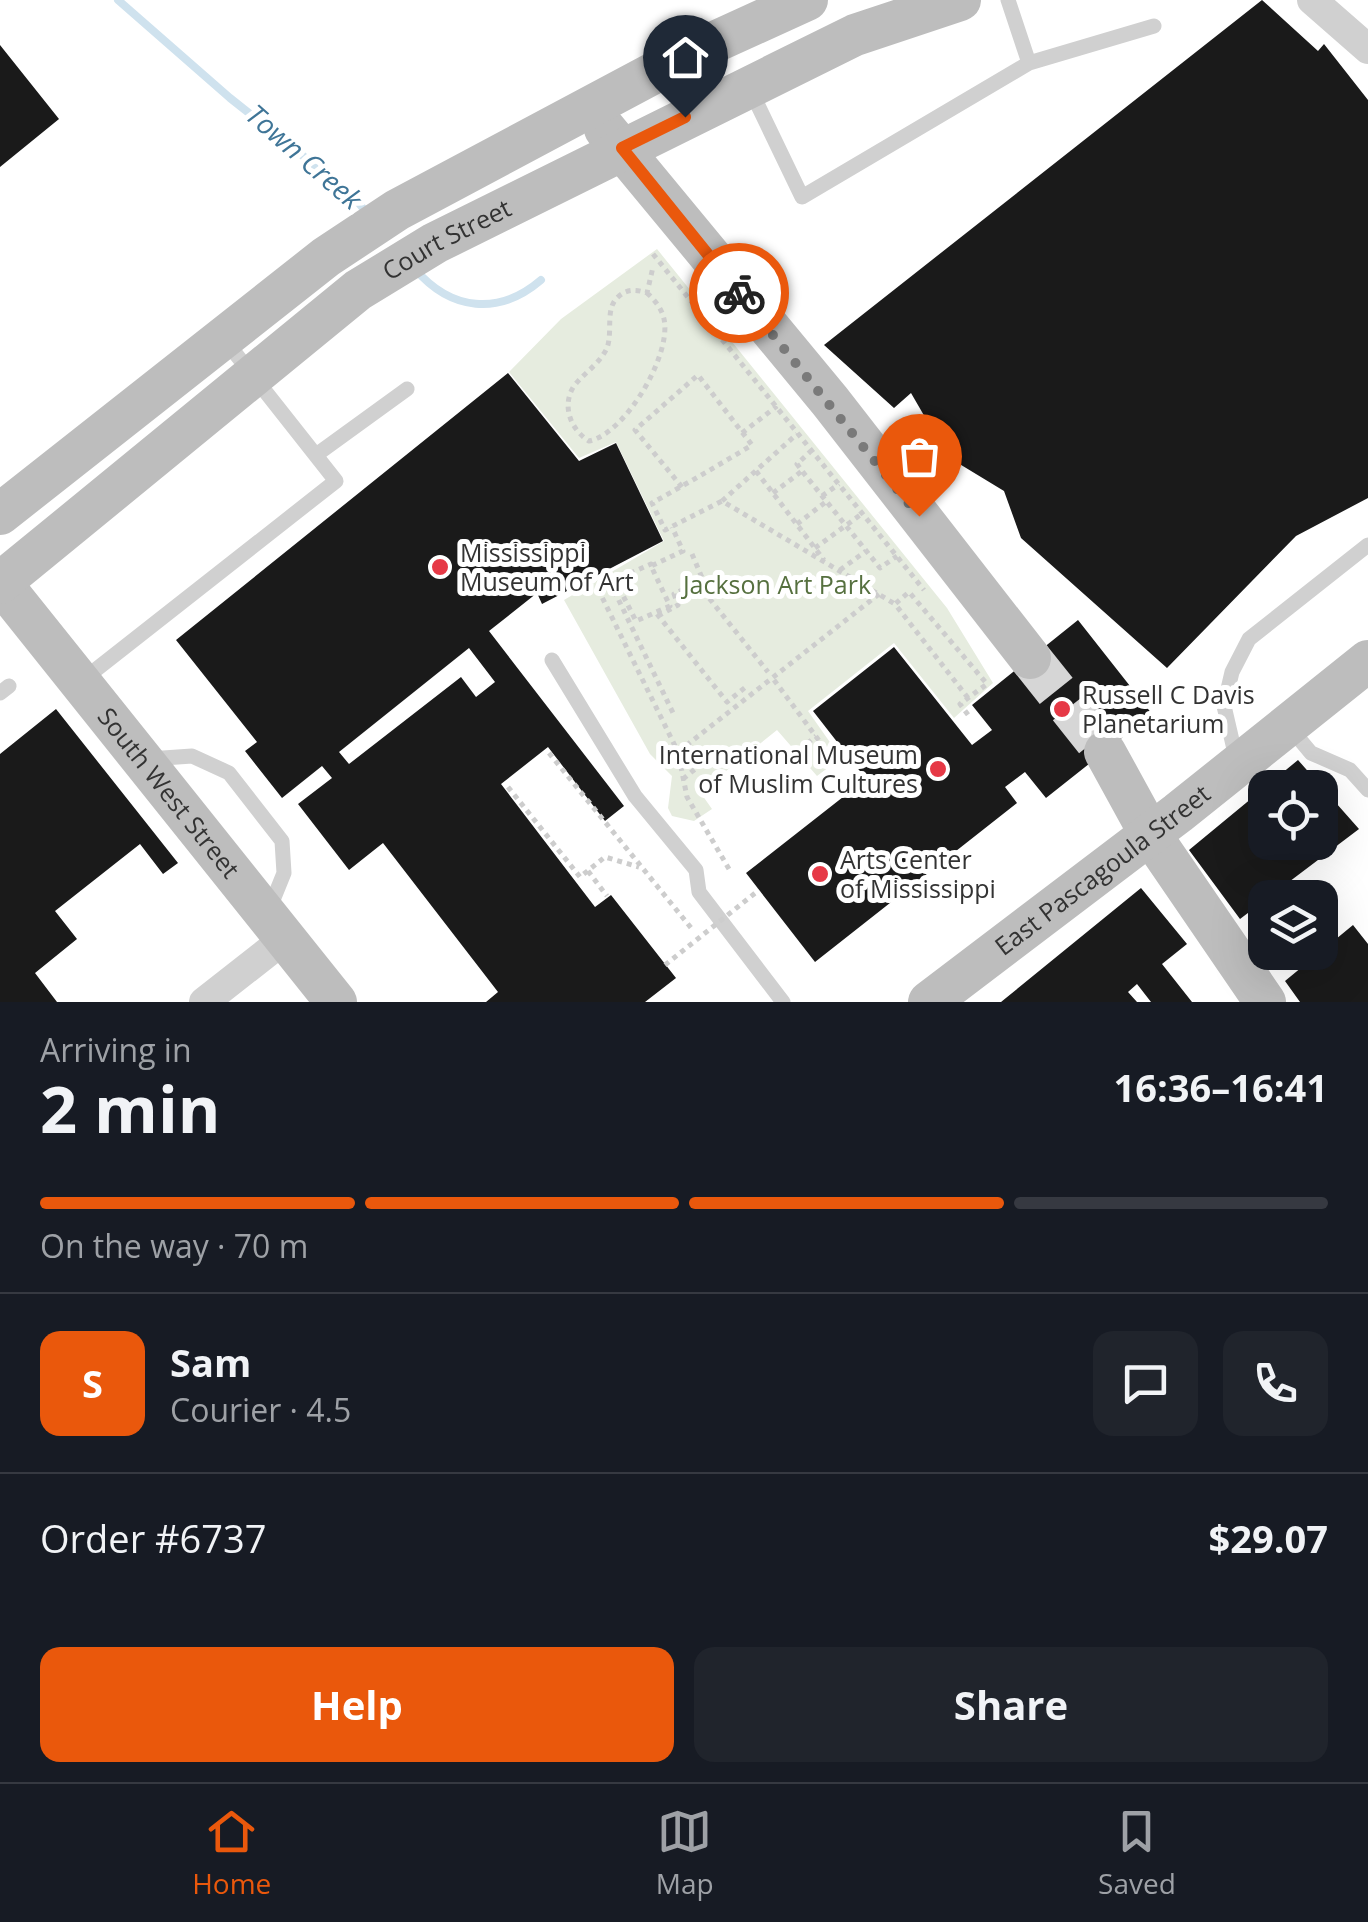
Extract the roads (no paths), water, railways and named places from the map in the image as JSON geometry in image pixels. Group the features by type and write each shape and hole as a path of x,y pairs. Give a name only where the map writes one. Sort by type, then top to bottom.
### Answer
{"street":[{"name":"Court Street","path":"0,514 326,257 397,210 697,50 807,0"},
{"name":"Court Street","path":"0,582 358,290 435,242 856,35 960,0"},
{"path":"1312,0 1368,49"},
{"path":"586,108 830,402 1030,658"},
{"name":"South West Street","path":"0,582 336,1002"},
{"name":"East Pascagoula Street","path":"928,1002 1150,834 1368,661"},
{"path":"1104,752 1150,834 1265,1002"},
{"path":"204,1002 277,925"}],"lane":[{"path":"1008,0 1029,63"},
{"path":"749,86 802,196 1029,63 1154,26"},
{"path":"81,682 336,481 223,338"},
{"path":"316,455 407,389"},
{"path":"1238,765 1224,706 1232,672 1249,638 1368,545"},
{"path":"552,660 635,796 696,870 699,892 783,1002"},
{"path":"1287,725 1311,753 1350,770 1368,790"},
{"path":"143,760 192,756 228,773 282,841 284,872 277,925"}],"waterway":[{"name":"Town Creek","path":"118,0 230,98 351,194 367,213"},
{"name":"Town Creek","path":"415,269 444,294 476,304 509,299 541,280"}],"tunnel":[{"path":"1030,658 1105,752"}],"place":[{"name":"Mississippi Museum of Art","path":"440,567"},
{"name":"Russell C Davis Planetarium","path":"1062,709"},
{"name":"International Museum of Muslim Cultures","path":"938,769"},
{"name":"Arts Center of Mississippi","path":"820,874"}],"park label":[{"name":"Jackson Art Park","path":"777,585"}]}
